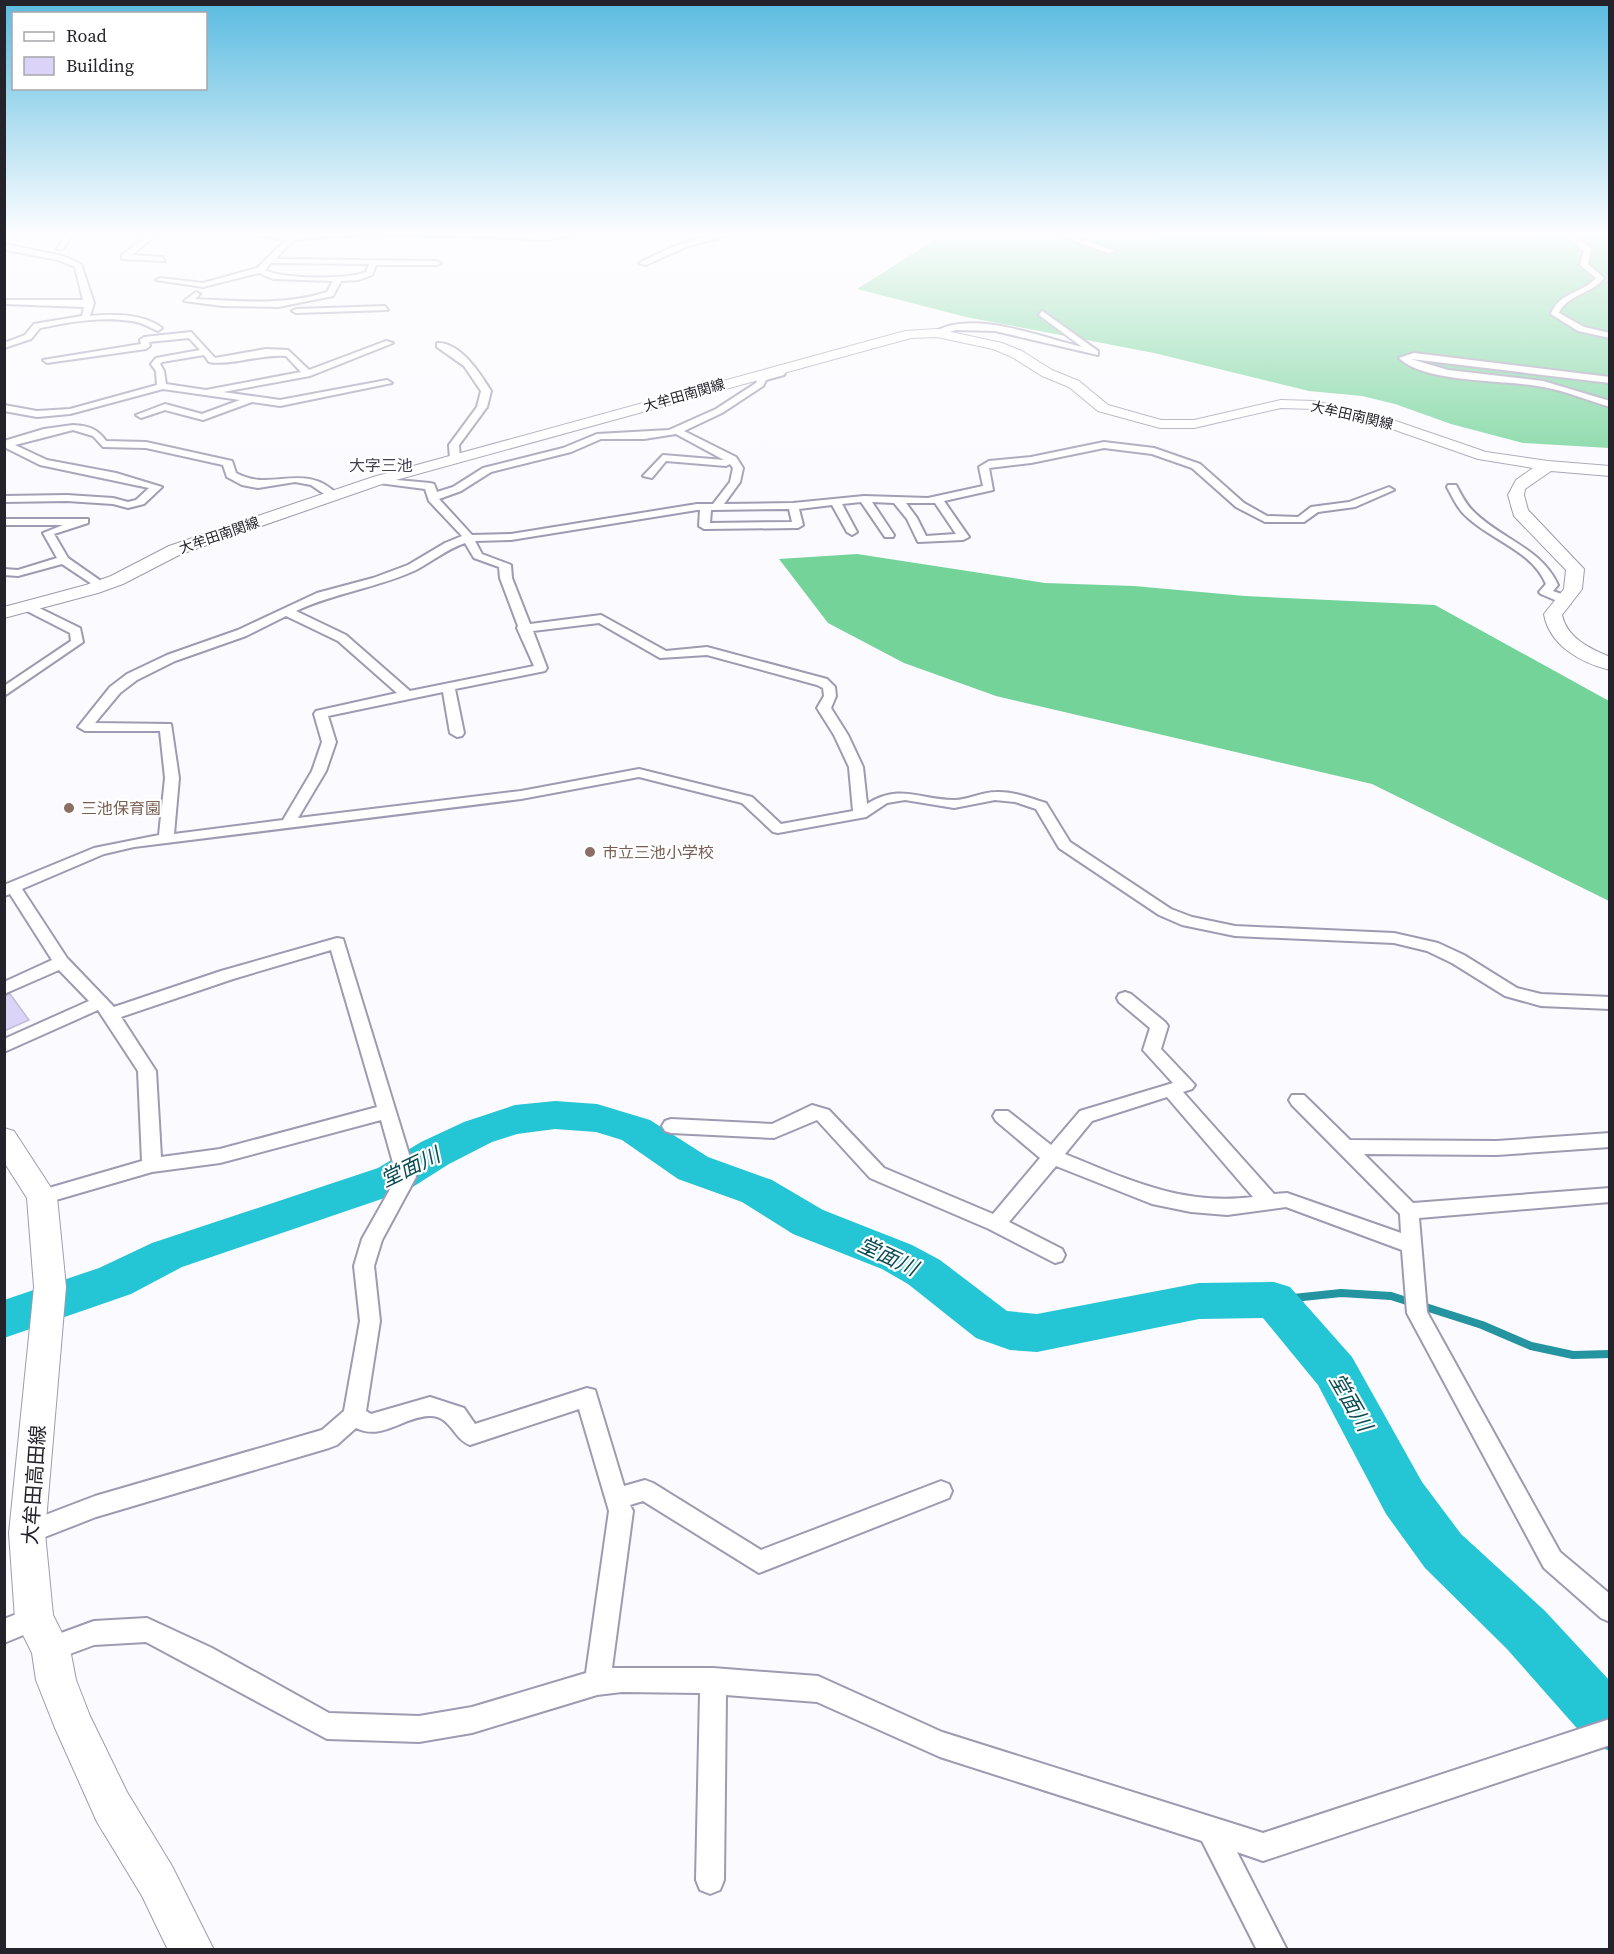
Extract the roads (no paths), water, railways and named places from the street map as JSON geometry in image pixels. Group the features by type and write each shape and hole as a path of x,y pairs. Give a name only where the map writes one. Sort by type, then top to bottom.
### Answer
{"main road":[{"name":"大牟田南関線","path":"4,613 31,608 102,586 175,550 379,480 886,338 910,334 937,333 966,338 1017,354 1047,373 1074,384 1103,408 1151,422 1173,426 1194,424 1226,419 1261,407 1281,404 1314,405 1379,420 1484,456 1548,466 1610,471"},
{"path":"1548,466 1522,483 1515,491 1514,501 1520,512 1575,570 1578,582 1574,591 1553,614 1554,624 1565,639 1610,664"},
{"name":"大牟田高田線","path":"4,1138 42,1197 49,1304 27,1533 30,1633 56,1680 112,1807 157,1881 192,1950"}],"street":[{"path":"4,346 28,338 33,335 37,326 42,325"},
{"path":"154,325 158,328"},
{"path":"937,333 953,327 980,326 1095,353 1058,325"},
{"path":"1574,325 1610,336"},
{"path":"46,360 146,346 144,340 191,335 212,360 218,361 266,352 288,353 307,374"},
{"path":"208,392 307,374 389,343"},
{"path":"440,345 458,354 474,369 486,391 482,407 454,445 455,459"},
{"path":"162,386 160,371 155,364 159,360 206,352"},
{"path":"1610,380 1533,369 1489,368 1414,356 1403,358 1408,363 1436,370 1542,383 1610,404"},
{"path":"433,497 457,489 487,470 567,450 600,436 644,436 674,430 719,411 760,384 762,378 791,370 786,367"},
{"path":"4,408 41,414 56,413 85,408 162,386 280,403 387,383"},
{"path":"183,412 222,394"},
{"path":"141,415 165,407 202,417 252,399"},
{"path":"56,413 66,418 72,425 93,432 103,444 146,445 228,463 231,475 246,483 258,485 295,479 314,482 334,496"},
{"path":"5,445 72,425"},
{"path":"674,430 703,444 713,454 732,459 738,473 735,482 712,506 704,526 798,525 793,506"},
{"path":"4,499 67,498 113,501 128,505 140,502 157,487 116,476 44,464 5,445"},
{"path":"166,838 172,778 166,727 86,727 115,690 132,677 171,658 242,633 321,595 377,580 412,567 449,545 468,538 511,537 712,506 793,506 864,499 937,500 989,488 984,467 989,464 1031,460 1104,445 1154,451 1196,466 1240,505 1265,519 1300,520 1315,509 1351,505 1389,490"},
{"path":"648,476 663,458 735,464"},
{"path":"287,825 319,771 328,742 321,714 541,668 506,578 505,565 478,556 468,538 433,497 430,486 379,480"},
{"path":"1452,487 1470,515 1540,565 1550,576 1552,585 1545,592 1566,600"},
{"path":"864,499 889,535"},
{"path":"897,501 912,518 922,540 963,537 951,514 937,500"},
{"path":"836,503 852,532"},
{"path":"4,522 84,521 48,533 64,560 102,586"},
{"path":"4,572 18,573 64,560"},
{"path":"4,692 77,642 76,631 31,608"},
{"path":"286,611 342,638 407,695"},
{"path":"524,628 601,619 664,655 707,651 822,682 829,687 830,696 824,708 842,735 856,766 861,814"},
{"path":"448,686 457,733"},
{"path":"152,1165 147,1071 105,1008 61,962 9,889 99,851 166,838 520,795 639,773 747,800 778,829 861,814 883,800 904,796 954,804 995,796 1017,798 1041,806 1064,845 1165,912 1188,921 1235,931 1394,938 1432,946 1458,959 1510,992 1541,999 1610,1003"},
{"path":"4,1046 105,1008 337,943 405,1168 372,1239 364,1266 370,1321 354,1416 329,1438 95,1507 27,1533"},
{"path":"4,989 61,962"},
{"path":"996,1224 1086,1116 1186,1085 1152,1050 1159,1026 1125,998"},
{"path":"1170,1090 1269,1202"},
{"path":"1299,1100 1409,1211 1416,1304 1552,1560 1610,1610"},
{"path":"42,1197 152,1165 220,1156 388,1110"},
{"path":"672,1126 774,1131 812,1112 823,1115 877,1173 996,1224 1055,1256"},
{"path":"1002,1116 1051,1156 1152,1197 1191,1205 1227,1208 1287,1200 1412,1245"},
{"path":"1345,1148 1497,1148 1610,1140"},
{"path":"1409,1211 1610,1195"},
{"path":"354,1416 370,1424 430,1406 456,1415 470,1435 587,1398 596,1436 621,1511 597,1682"},
{"path":"617,1498 645,1490 759,1563 941,1491"},
{"path":"30,1633 147,1630 203,1657 327,1726 419,1729 472,1720 597,1682 622,1678 713,1681 818,1689 940,1744 1263,1847 1604,1734"},
{"path":"710,1880 713,1681"},
{"path":"1210,1829 1273,1950"}],"waterway":[{"name":"堂面川","path":"4,1319 115,1281 167,1255 393,1179 435,1153 478,1132 515,1120 555,1115 597,1118 636,1130 693,1168 757,1191 808,1222 897,1257 924,1272 992,1325 1010,1331 1037,1333 1199,1301 1274,1300 1335,1371 1404,1498 1443,1551 1526,1630 1610,1723"},
{"path":"1274,1300 1341,1293 1391,1296 1482,1325 1531,1346 1573,1355 1610,1354"}],"place":[{"name":"三池保育園","path":"69,808"},
{"name":"市立三池小学校","path":"590,852"}],"district":[{"name":"大字三池","path":"381,465"}]}
